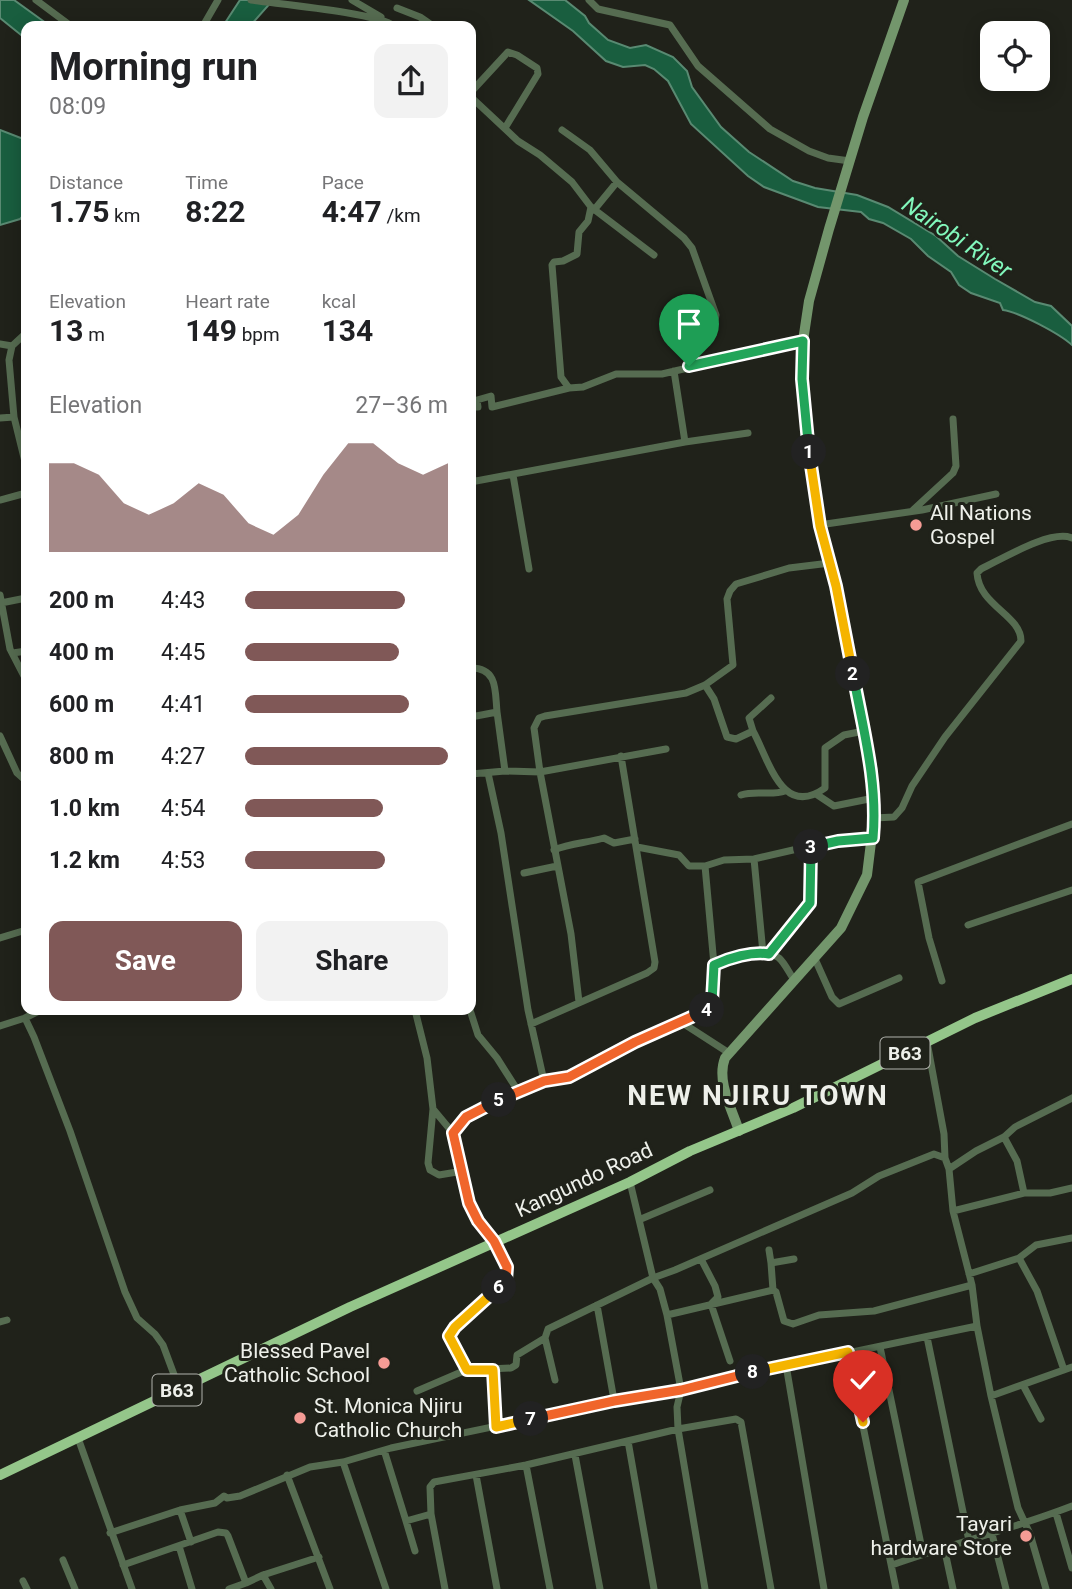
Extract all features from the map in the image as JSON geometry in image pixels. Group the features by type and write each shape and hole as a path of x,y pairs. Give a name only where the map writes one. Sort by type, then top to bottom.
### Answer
{"highway":[{"name":"Kangundo Road","path":"0,1475 179,1388 494,1241 630,1182 690,1151 739,1131 975,1018 1072,979"}],"main road":[{"path":"739,1131 723,1082 723,1063 841,928 867,875 873,838 873,772 831,563 820,526 802,379 803,341 809,301 834,214 863,117 904,0"}],"street":[{"path":"36,0 64,21"},
{"path":"206,21 218,0"},
{"path":"251,0 379,21"},
{"path":"352,0 388,21"},
{"path":"589,0 598,9 670,25 698,66 770,129 809,151 828,158 850,161"},
{"path":"397,8 426,21"},
{"path":"476,88 508,52 537,68 538,74 505,128"},
{"path":"476,99 518,141 540,155 572,182 593,209 654,255"},
{"path":"562,130 590,150 617,182 684,238 692,248 713,301 715,321 705,328 674,332"},
{"path":"569,388 561,377 552,265 577,254 579,232 593,209 617,182"},
{"path":"21,338 12,346 9,360 14,417 21,446"},
{"path":"476,407 477,400 491,396 492,407 583,387 616,374 674,371 803,341"},
{"path":"0,344 12,346"},
{"path":"674,371 685,442"},
{"path":"0,385 11,386"},
{"path":"0,418 14,417"},
{"path":"913,511 953,473 956,466 953,419"},
{"path":"476,481 748,432"},
{"path":"513,475 529,569"},
{"path":"0,500 21,494"},
{"path":"820,526 996,494"},
{"path":"874,818 894,817 902,808 912,786 945,737 1021,641 1018,629 983,594 977,573 1042,540 1060,535 1072,538"},
{"path":"579,1002 571,934 540,772 534,728 539,718 686,693 705,685 733,665 727,599 736,584 778,570 831,563"},
{"path":"21,598 1,599 6,632 21,670"},
{"path":"13,653 21,652"},
{"path":"476,669 487,671 494,678 505,771"},
{"path":"705,685 714,699 727,737 736,739 753,732"},
{"path":"771,698 749,718 753,732 785,791 795,795 816,794 825,788 825,748 844,736 864,731"},
{"path":"476,716 497,712"},
{"path":"0,736 21,777"},
{"path":"476,774 540,772 666,749"},
{"path":"531,1024 654,968 621,756"},
{"path":"488,773 501,832 531,1024 544,1081"},
{"path":"741,795 749,792 776,794 785,791"},
{"path":"816,794 834,806 874,798"},
{"path":"942,981 929,938 918,882 1072,824"},
{"path":"554,850 569,843 592,842 604,838 614,843 636,843 679,855 689,866 705,866 724,860 754,859 838,841 873,838"},
{"path":"766,954 810,903 810,847"},
{"path":"754,859 766,954"},
{"path":"524,873 557,866"},
{"path":"453,1133 472,1113 544,1081 569,1077 711,1006 714,965 705,866"},
{"path":"968,925 1072,890"},
{"path":"0,937 21,931"},
{"path":"714,965 724,960 766,954 778,958 795,981"},
{"path":"815,959 832,997 839,1004 899,978"},
{"path":"0,1026 31,1015"},
{"path":"416,1015 427,1058 433,1109 428,1163 430,1170 439,1175 463,1171"},
{"path":"472,1015 478,1035 518,1091"},
{"path":"25,1018 70,1131 125,1292 137,1318 163,1345 179,1388"},
{"path":"681,1022 729,1053"},
{"path":"927,1042 944,1134 953,1210 972,1285 991,1396 1018,1508 1046,1589"},
{"path":"949,1169 1004,1137 1015,1127 1072,1098"},
{"path":"433,1109 453,1133 469,1203 507,1267 506,1280 455,1327 449,1336 467,1370"},
{"path":"1004,1137 1017,1161 1024,1193"},
{"path":"555,1380 545,1338 548,1329 653,1278 852,1193 886,1172 934,1154 945,1158"},
{"path":"630,1182 653,1278 660,1289 667,1315 681,1390 677,1407 678,1430 705,1589"},
{"path":"953,1210 1024,1193 1050,1193 1072,1188"},
{"path":"641,1219 710,1190"},
{"path":"969,1274 1020,1258 1036,1245 1072,1238"},
{"path":"769,1250 772,1290 776,1292 784,1321 793,1324 819,1315 874,1311 972,1285"},
{"path":"1020,1258 1037,1291 1064,1370"},
{"path":"701,1259 718,1297 711,1304"},
{"path":"771,1263 794,1259"},
{"path":"667,1315 772,1290"},
{"path":"711,1304 730,1361"},
{"path":"597,1305 614,1401"},
{"path":"110,1533 180,1510 215,1503 224,1496 240,1496 310,1467 977,1326"},
{"path":"417,1391 467,1370 511,1368 516,1365 517,1355 545,1338"},
{"path":"927,1338 969,1541"},
{"path":"880,1347 923,1554"},
{"path":"848,1352 896,1589"},
{"path":"786,1366 824,1589"},
{"path":"991,1396 1072,1367"},
{"path":"493,1370 496,1427"},
{"path":"1023,1385 1041,1419"},
{"path":"444,1589 431,1514 430,1487 434,1482 575,1455 736,1419 741,1422 771,1589"},
{"path":"78,1438 132,1589"},
{"path":"628,1441 654,1589"},
{"path":"384,1450 415,1551"},
{"path":"575,1455 600,1589"},
{"path":"343,1462 386,1589"},
{"path":"526,1465 550,1589"},
{"path":"287,1475 330,1589"},
{"path":"476,1475 497,1589"},
{"path":"892,1565 992,1535 1072,1506"},
{"path":"180,1510 191,1542"},
{"path":"1056,1513 1072,1568"},
{"path":"407,1521 431,1514"},
{"path":"123,1565 218,1532 226,1533 246,1583"},
{"path":"992,1535 1006,1589"},
{"path":"179,1546 192,1589"},
{"path":"944,1548 953,1589"},
{"path":"229,1589 319,1557"},
{"path":"63,1560 75,1589"},
{"path":"263,1575 271,1589"}],"shaded area":[{"path":"0,0 14,0 43,21 21,21 21,35 0,18"},
{"path":"240,0 273,0 254,21 226,21"},
{"path":"529,0 565,0 608,40 630,48 646,45 673,57 687,71 692,87 721,127 749,152 793,181 815,188 857,195 888,207 936,236 958,256 995,279 1035,302 1051,306 1072,326 1072,345 1039,324 1003,310 1000,303 971,293 959,285 951,272 928,256 911,239 883,223 869,219 861,212 818,207 764,187 748,176 691,124 668,81 654,69 645,65 623,67 606,61 573,31"},
{"path":"0,130 21,138 21,218 0,225"}],"place":[{"name":"All Nations Gospel","path":"916,525"},
{"name":"Blessed Pavel Catholic School","path":"384,1363"},
{"name":"St. Monica Njiru Catholic Church","path":"300,1418"},
{"name":"Tayari hardware Store","path":"1026,1536"}],"district":[{"name":"NEW NJIRU TOWN","path":"758,1095"}],"route":[{"path":"689,366 803,341 802,379 808,445 820,526 836,586 873,772 873,838 810,847 811,894 807,908 769,954 754,954 724,960 714,965 712,1002 709,1009 635,1042 569,1077 544,1081 496,1101 472,1113 459,1125 453,1133 469,1203 507,1267 506,1280 468,1314 449,1336 467,1370 493,1370 496,1427 614,1401 681,1390 732,1376 848,1352 863,1422"}],"water label":[{"name":"Nairobi River","path":"957,237"}]}
